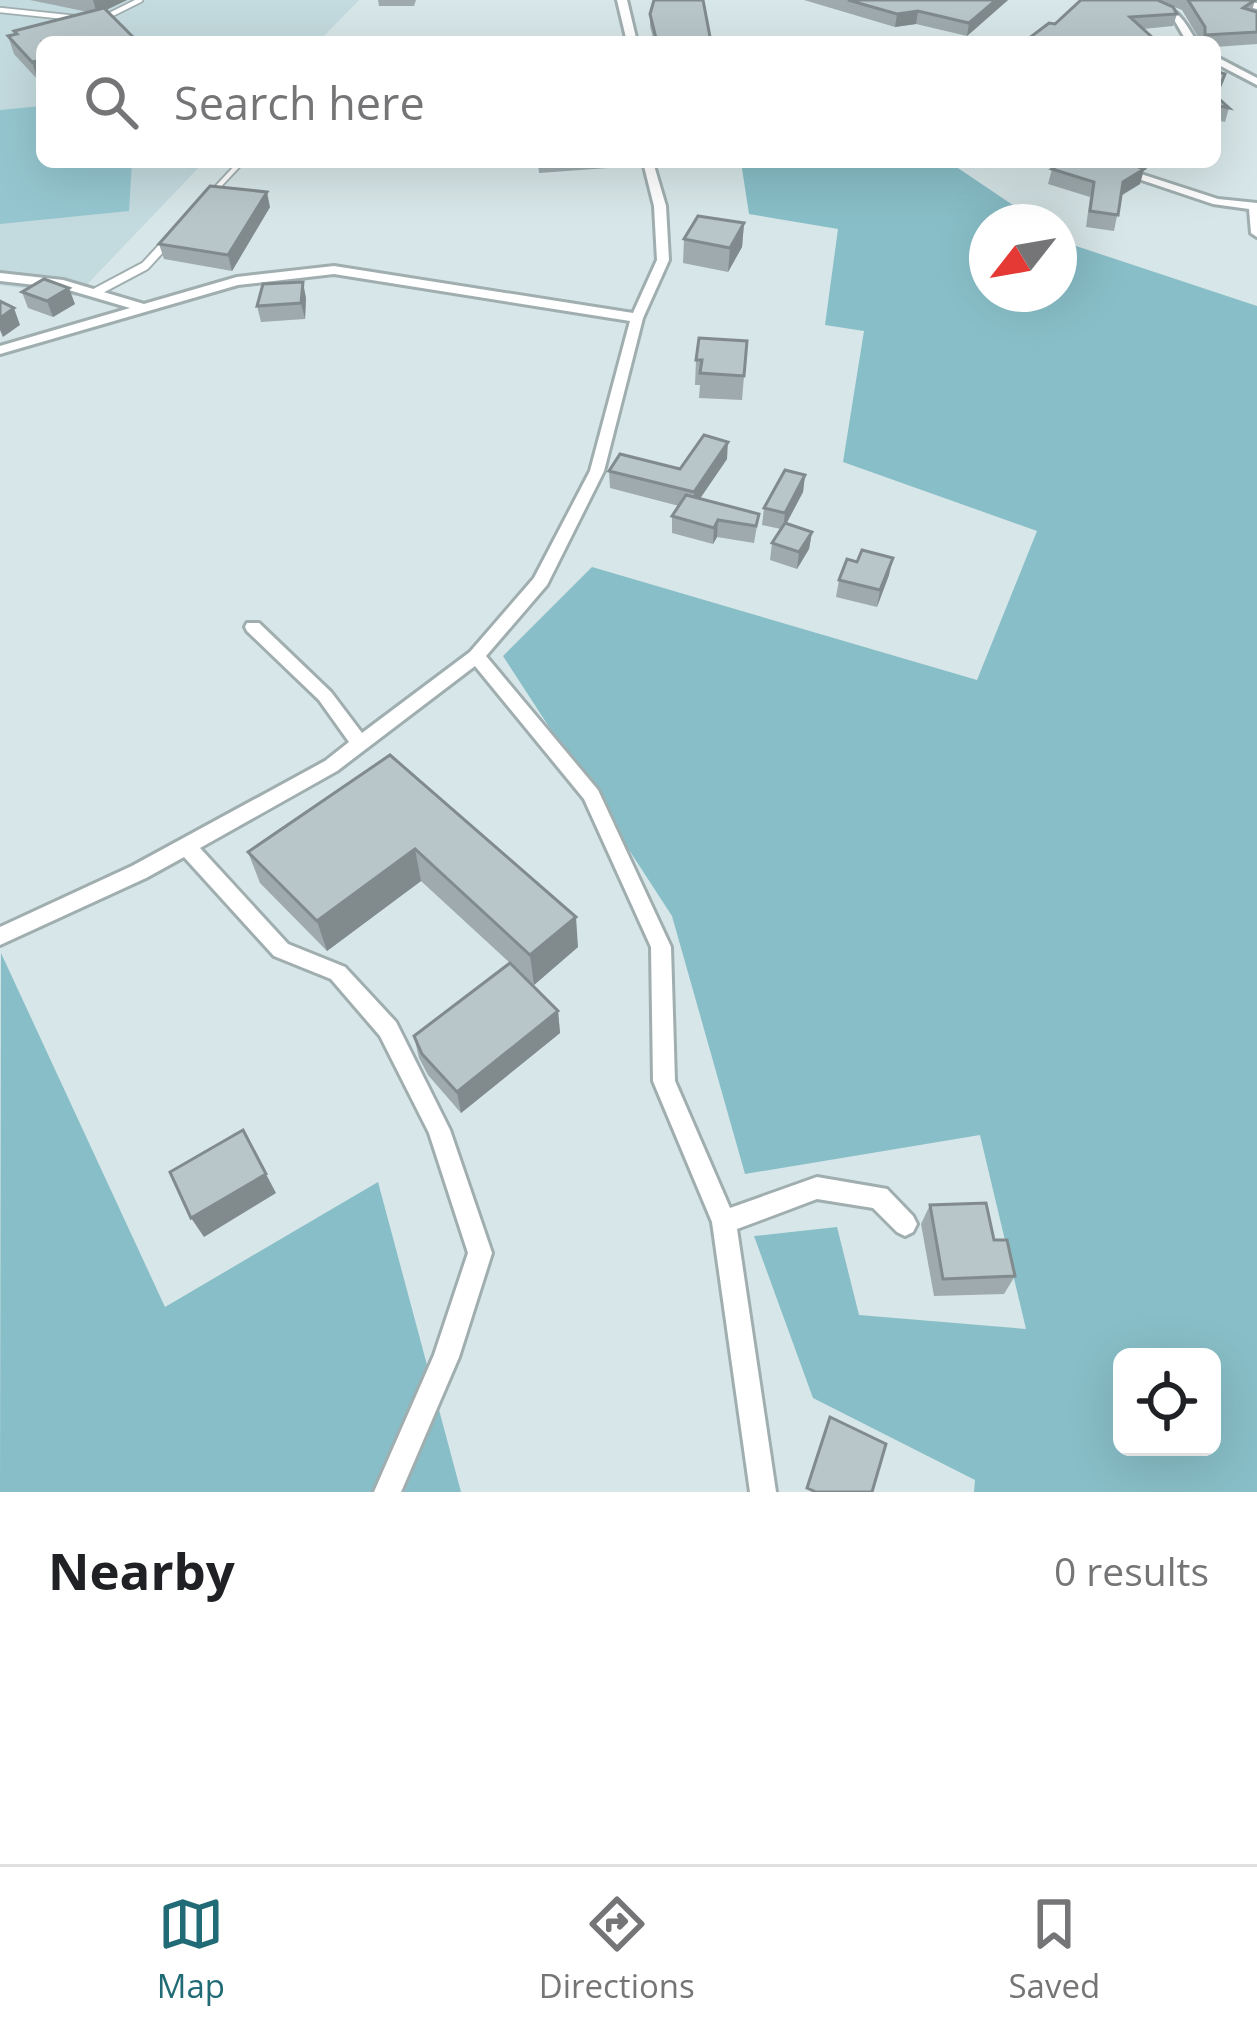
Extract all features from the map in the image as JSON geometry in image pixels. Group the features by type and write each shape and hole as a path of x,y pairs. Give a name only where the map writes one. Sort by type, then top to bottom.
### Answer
{"street":[{"path":"622,0 631,36"},
{"path":"1233,0 1257,6"},
{"path":"1136,2 1156,1 1175,14 1188,36"},
{"path":"1221,62 1257,82"},
{"path":"0,936 187,847 361,745 476,656 542,581 597,471 637,318 663,260 660,206 650,168"},
{"path":"1111,168 1216,202 1256,207 1257,232"},
{"path":"0,350 237,281 334,270 637,318"},
{"path":"0,277 96,292 140,308"},
{"path":"254,627 326,696 361,745"},
{"path":"476,656 591,795 661,946 664,1081 724,1222 763,1492"},
{"path":"187,847 281,950 338,973 388,1029 439,1130 480,1252 446,1357 387,1492"},
{"path":"724,1222 817,1187 879,1197 905,1224"}],"lane":[{"path":"99,20 140,0"},
{"path":"0,10 79,18"},
{"path":"200,206 235,168"},
{"path":"96,292 145,266 173,236"}],"shaded area":[{"path":"0,0 359,0 324,36 36,36 36,168 198,168 76,296 0,285"},
{"path":"36,107 36,168 132,168 129,211 0,224 0,110"},
{"path":"742,168 958,168 1011,204 969,204 969,312 1077,312 1077,246 1257,306 1257,1492 974,1492 975,1480 813,1398 754,1236 837,1227 859,1315 1026,1329 980,1135 745,1174 672,916 503,656 592,567 977,680 1037,531 843,462 864,331 825,325 838,229 749,214"},
{"path":"1,953 165,1307 378,1182 461,1492 0,1492"}],"building":[{"path":"654,0 703,0 710,36 656,36 650,14"},
{"path":"848,0 996,0 969,23 918,11 897,14"},
{"path":"1081,0 1157,0 1177,14 1130,17 1151,36 1032,36 1049,23 1055,24"},
{"path":"1188,0 1255,0 1243,8 1257,12 1257,32 1205,35"},
{"path":"104,8 132,36 36,36 36,61 32,62 8,36 17,34 14,31"},
{"path":"1052,169 1144,169 1123,182 1118,215 1090,211 1094,182"},
{"path":"210,186 267,192 228,255 159,244"},
{"path":"698,216 744,223 730,248 684,239"},
{"path":"44,279 69,288 47,301 22,292"},
{"path":"303,282 301,303 257,306 263,284"},
{"path":"0,301 14,308 0,318"},
{"path":"699,338 747,341 744,376 700,373 702,360 696,360"},
{"path":"704,435 728,442 694,492 609,471 620,454 680,469"},
{"path":"785,470 805,475 785,513 764,508"},
{"path":"686,495 759,514 756,526 718,520 714,528 672,516"},
{"path":"785,523 812,532 799,552 772,543"},
{"path":"862,550 893,558 880,590 839,580 847,559 857,562"},
{"path":"390,755 576,917 530,955 415,849 317,921 248,852"},
{"path":"510,963 558,1011 457,1092 422,1054 414,1036"},
{"path":"243,1130 266,1174 191,1218 170,1172"},
{"path":"986,1203 994,1240 1007,1240 1015,1276 943,1279 930,1205"},
{"path":"830,1417 886,1444 872,1492 807,1488"}]}
